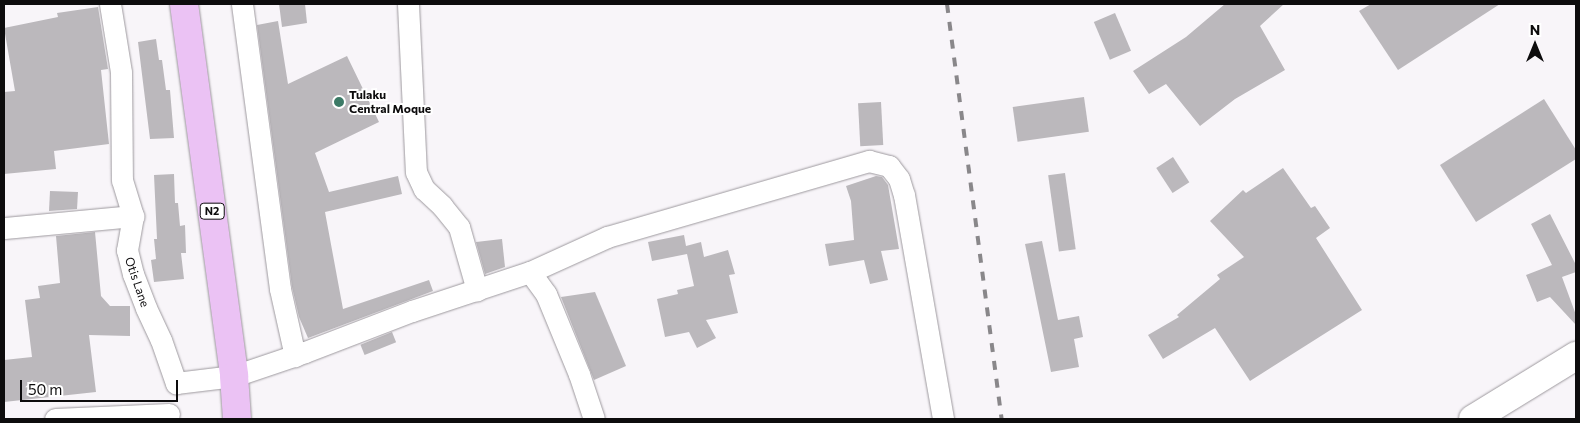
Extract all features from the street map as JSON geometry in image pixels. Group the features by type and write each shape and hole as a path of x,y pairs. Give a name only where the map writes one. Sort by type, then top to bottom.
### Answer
{"highway":[{"name":"N2","path":"184,4 234,376 237,419"}],"street":[{"path":"4,228 132,216 122,180 121,72 110,4"},
{"path":"242,4 280,289 295,356"},
{"path":"408,4 416,172 424,189 442,206 459,228 476,290"},
{"path":"55,419 169,417 176,383 234,376 295,356 412,311 530,272 607,237 869,161 889,166 899,178 904,195 943,419"},
{"name":"Otis Lane","path":"132,216 127,250 131,266 176,383"},
{"path":"530,272 546,294 579,374 594,419"},
{"path":"1473,419 1576,356"}],"building":[{"path":"279,4 305,4 307,23 282,27"},
{"path":"1225,4 1284,4 1260,26 1285,70 1235,99 1200,126 1166,84 1149,94 1133,71 1186,37"},
{"path":"1371,4 1500,4 1398,70 1359,11"},
{"path":"98,7 108,69 101,70 109,144 54,151 56,169 4,174 4,92 15,91 4,28 58,17 57,13"},
{"path":"1115,13 1131,51 1110,60 1094,22"},
{"path":"278,21 288,84 347,56 379,122 315,153 329,192 398,176 402,194 325,212 343,309 429,280 433,291 308,338 299,317 292,287 257,25"},
{"path":"156,39 159,60 162,60 166,90 170,90 174,138 150,139 138,42"},
{"path":"1084,97 1089,132 1018,142 1013,107"},
{"path":"1544,99 1576,150 1576,159 1476,222 1440,165"},
{"path":"881,102 883,145 860,146 858,103"},
{"path":"1173,157 1189,182 1173,193 1156,168"},
{"path":"1283,168 1311,208 1315,206 1330,228 1316,238 1362,310 1250,381 1215,328 1163,359 1148,335 1179,317 1177,315 1220,279 1217,275 1244,257 1210,221 1243,190 1246,193"},
{"path":"1065,173 1076,249 1059,252 1048,175"},
{"path":"174,174 175,203 178,203 180,226 185,225 186,253 181,253 184,279 154,282 151,260 156,259 154,239 157,239 154,175"},
{"path":"876,176 882,177 888,185 899,249 881,251 888,280 870,284 864,260 829,266 825,244 854,240 851,201 846,186"},
{"path":"50,191 78,192 77,209 49,211"},
{"path":"1550,214 1576,265 1576,272 1562,277 1576,315 1576,325 1550,297 1537,302 1526,275 1552,265 1531,224"},
{"path":"95,232 101,296 110,306 130,306 130,336 89,335 96,392 4,402 4,360 32,357 25,300 40,298 38,286 60,283 56,236"},
{"path":"684,235 686,246 701,242 704,257 728,250 735,274 729,275 738,313 706,320 716,338 697,348 689,332 665,337 657,299 678,294 677,290 694,286 687,254 652,261 648,242"},
{"path":"502,239 505,267 485,274 476,242"},
{"path":"1042,241 1058,320 1079,316 1083,337 1074,339 1079,367 1051,372 1025,244"},
{"path":"595,292 626,366 594,380 561,297"},
{"path":"392,332 396,342 365,355 360,345"}],"railway":[{"path":"947,4 1002,419"}],"place":[{"name":"Tulaku Central Moque","path":"339,102"}]}
